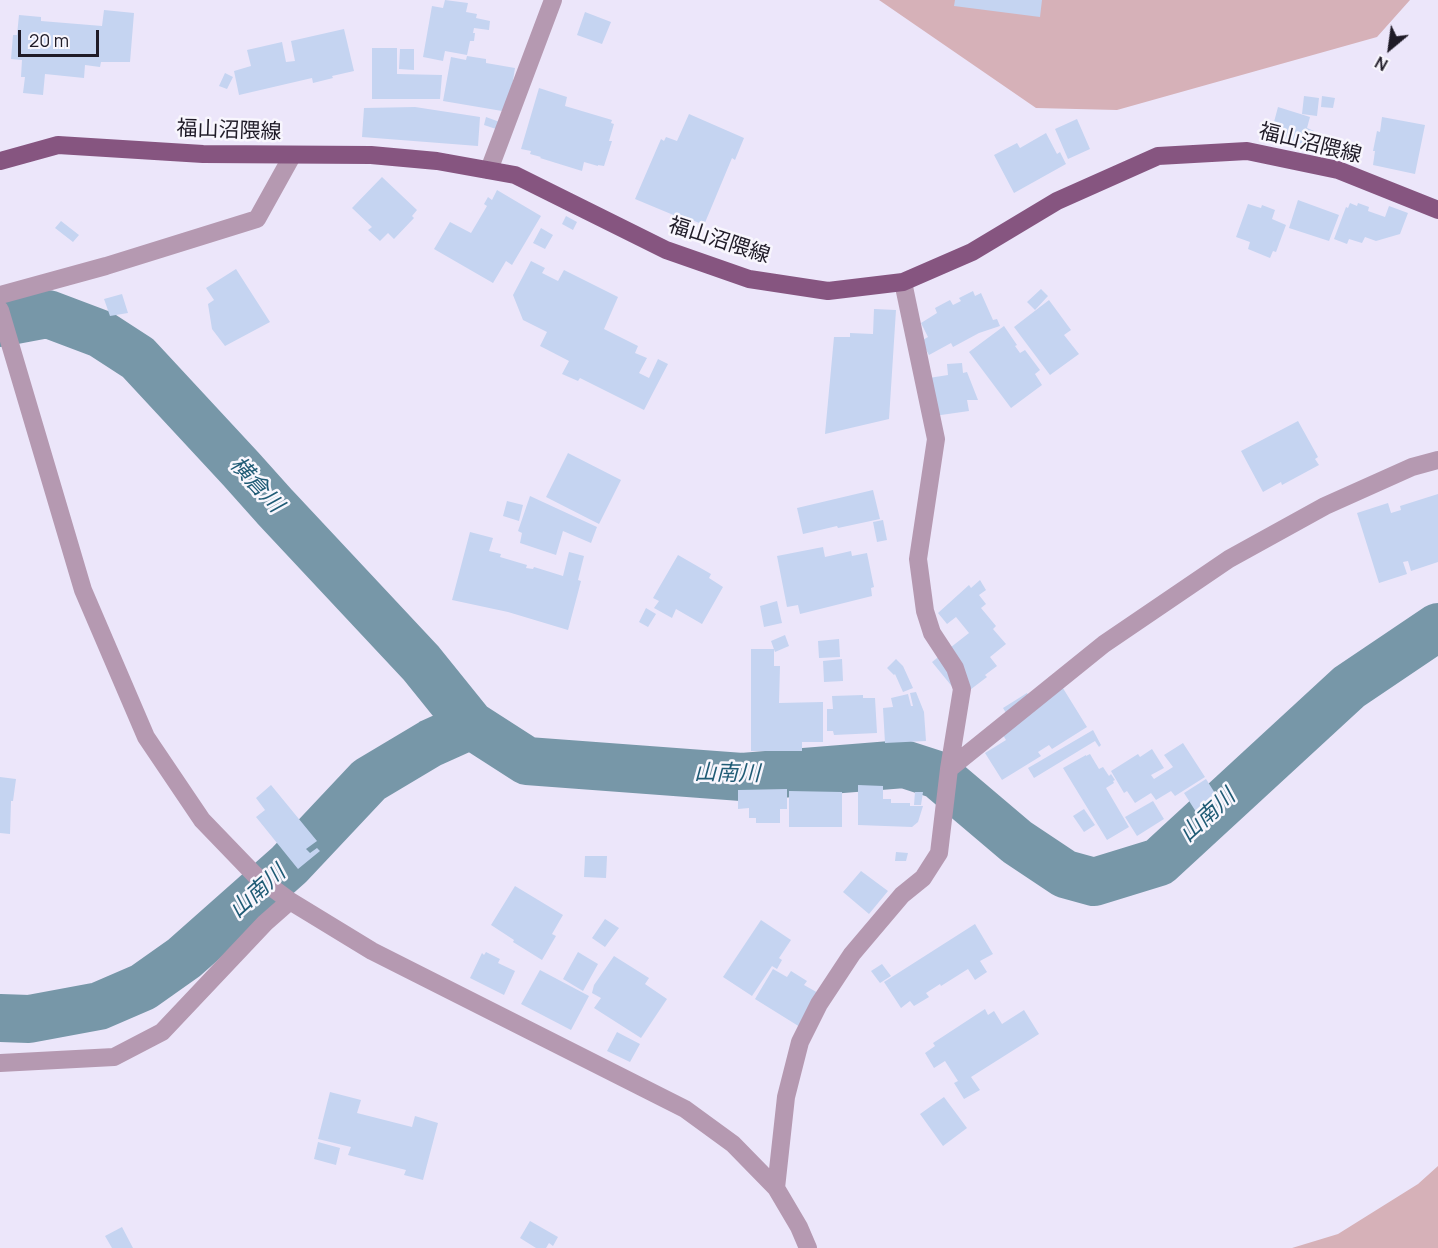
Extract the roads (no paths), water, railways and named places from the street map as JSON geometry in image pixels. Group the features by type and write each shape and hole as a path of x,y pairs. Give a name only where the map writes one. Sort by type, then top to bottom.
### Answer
{"main road":[{"name":"福山沼隈線","path":"0,161 58,146 203,154 371,155 437,161 515,175 666,250 749,279 828,291 903,282 972,252 1058,201 1158,156 1247,151 1338,170 1438,210"}],"street":[{"path":"489,170 550,1"},
{"path":"0,295 106,266 257,219 292,156"},
{"path":"776,1188 786,1097 800,1042 819,1004 852,954 902,895 923,878 939,853 962,689 955,668 932,633 925,611 918,559 936,439 903,282"},
{"path":"0,310 83,590 146,737 202,820 255,875 290,902 372,951 685,1109 733,1144 776,1188 799,1227 808,1248"},
{"path":"949,769 1104,644 1229,559 1325,506 1412,467 1438,460"},
{"path":"0,1063 114,1057 162,1032 265,923 290,902"}],"waterway":[{"name":"山南川","path":"0,323 48,314 101,334 138,358 421,663 471,725 527,761 742,777 904,764 938,775 1017,842 1065,874 1094,882 1159,862 1349,687 1438,627"},
{"name":"山南川","path":"0,1018 29,1019 99,1006 143,987 184,958 289,865 369,780 431,743 471,725"}],"water label":[{"name":"横倉川","path":"256,485"}]}
